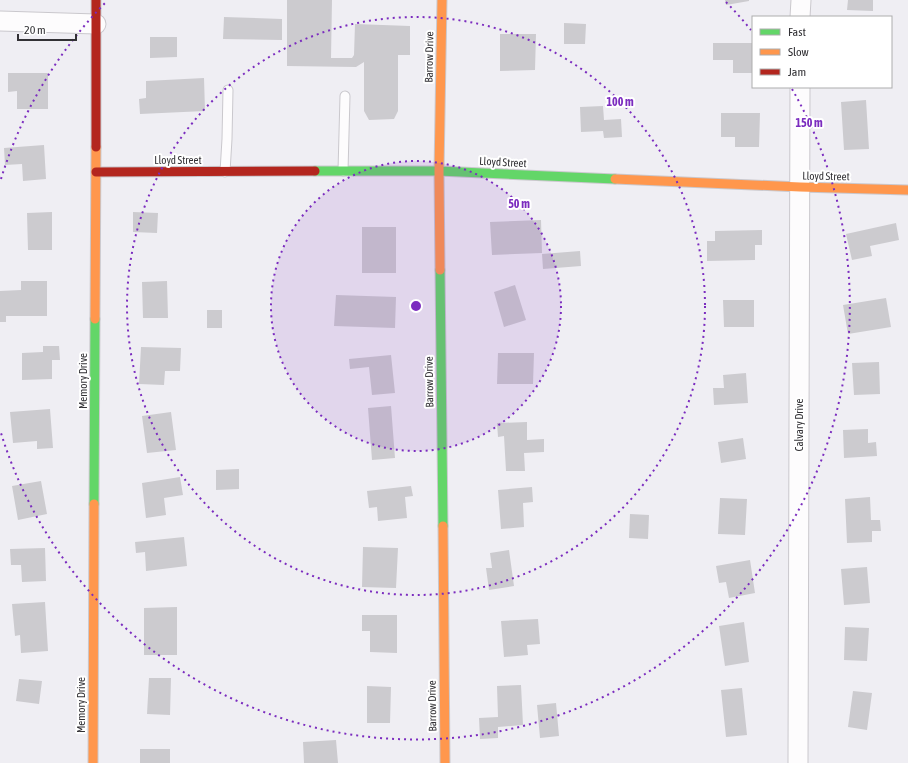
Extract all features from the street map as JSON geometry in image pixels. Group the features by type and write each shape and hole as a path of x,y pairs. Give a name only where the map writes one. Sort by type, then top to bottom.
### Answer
{"street":[{"name":"Memory Drive","path":"93,763 96,0"},
{"name":"Barrow Drive","path":"442,0 439,171 445,763"},
{"path":"800,0 800,16"},
{"path":"0,21 96,24"},
{"name":"Calvary Drive","path":"798,763 800,88"},
{"name":"Lloyd Street","path":"96,172 439,171 800,187 908,190"}],"lane":[{"path":"225,172 228,139 228,90"},
{"path":"343,171 345,96"}],"building":[{"path":"287,0 332,0 331,58 352,58 354,55 355,24 410,26 410,55 398,55 398,111 394,119 369,120 364,111 364,62 356,67 287,66"},
{"path":"725,0 749,0 749,1 726,5"},
{"path":"848,0 873,0 873,11 847,10"},
{"path":"224,17 282,19 282,40 223,39"},
{"path":"564,23 586,24 585,44 564,44"},
{"path":"500,34 536,34 535,70 500,71"},
{"path":"150,37 177,37 177,57 150,58"},
{"path":"713,43 752,43 752,73 733,73 733,60 713,60"},
{"path":"8,73 48,73 48,109 17,109 17,91 8,92"},
{"path":"204,78 205,111 140,114 139,99 146,98 146,81"},
{"path":"866,100 869,149 844,150 841,102"},
{"path":"603,106 604,120 621,119 622,137 604,138 603,131 581,132 580,107"},
{"path":"721,113 760,113 759,147 735,147 735,137 721,137"},
{"path":"44,145 46,179 23,181 22,164 5,165 4,148"},
{"path":"52,212 52,250 28,250 27,213"},
{"path":"133,212 158,213 157,233 133,232"},
{"path":"541,220 542,253 492,255 490,222"},
{"path":"896,223 899,240 870,246 872,256 852,260 846,234"},
{"path":"362,227 396,227 396,273 362,273"},
{"path":"762,230 762,245 755,245 755,260 707,261 707,241 715,241 715,231"},
{"path":"580,251 581,266 543,269 542,254"},
{"path":"21,281 47,281 47,316 6,316 6,322 0,322 0,291 21,290"},
{"path":"167,281 168,318 143,318 142,282"},
{"path":"515,285 526,320 504,327 494,292"},
{"path":"336,295 396,297 395,328 334,326"},
{"path":"886,298 891,327 848,334 843,305"},
{"path":"723,300 754,300 754,327 724,327"},
{"path":"207,310 222,310 222,328 207,328"},
{"path":"43,346 59,346 60,360 52,360 52,379 22,380 22,353 43,352"},
{"path":"141,347 181,348 180,371 165,371 164,385 139,384"},
{"path":"498,353 534,353 533,384 497,384"},
{"path":"391,355 395,393 372,395 369,367 350,369 349,359"},
{"path":"879,362 880,394 854,395 852,363"},
{"path":"746,373 748,403 714,405 713,388 724,388 723,375"},
{"path":"391,406 395,458 372,460 368,408"},
{"path":"50,409 53,448 37,449 37,441 13,443 10,412"},
{"path":"171,412 176,450 147,453 142,416"},
{"path":"527,422 527,440 544,439 544,452 524,453 525,471 506,471 504,436 498,437 497,423"},
{"path":"868,429 868,443 876,442 877,456 844,458 843,430"},
{"path":"743,438 746,459 721,463 718,442"},
{"path":"239,469 239,489 216,490 216,470"},
{"path":"180,477 183,495 164,498 166,515 146,518 142,483"},
{"path":"41,481 47,514 18,520 12,486"},
{"path":"411,486 413,496 405,497 407,518 378,521 377,507 369,508 367,491"},
{"path":"532,487 533,502 523,503 524,527 501,529 498,490"},
{"path":"870,497 871,520 880,520 881,531 872,531 872,542 847,543 845,499"},
{"path":"720,498 747,499 745,535 718,534"},
{"path":"630,514 649,515 648,539 629,538"},
{"path":"184,537 187,566 146,571 145,552 136,553 135,542"},
{"path":"363,547 398,548 396,588 362,587"},
{"path":"45,548 46,581 22,582 21,565 11,565 10,549"},
{"path":"509,550 514,586 489,590 486,568 492,568 490,553"},
{"path":"750,560 755,593 729,598 726,582 719,583 716,566"},
{"path":"867,567 870,603 844,605 841,569"},
{"path":"45,602 48,651 21,653 20,635 15,636 12,604"},
{"path":"177,607 177,655 144,655 144,608"},
{"path":"362,615 397,615 397,653 370,652 370,631 362,631"},
{"path":"538,619 540,644 527,645 528,655 504,657 501,621"},
{"path":"744,622 749,662 725,666 719,626"},
{"path":"845,627 869,628 867,661 844,660"},
{"path":"149,678 171,678 170,715 147,714"},
{"path":"19,679 42,681 39,704 16,701"},
{"path":"521,685 523,725 498,727 498,738 480,739 479,718 498,717 497,686"},
{"path":"367,686 391,687 390,723 367,723"},
{"path":"742,688 747,735 726,737 721,690"},
{"path":"853,691 872,693 867,730 848,727"},
{"path":"556,703 559,736 540,738 537,705"},
{"path":"336,740 338,763 304,763 303,742"},
{"path":"140,749 170,749 170,763 140,763"}],"traffic: fast":[{"path":"315,171 439,171 615,179"},
{"path":"440,270 443,526"},
{"path":"94,504 95,319"}],"traffic: slow":[{"path":"440,270 439,171 442,0"},
{"path":"95,319 96,147"},
{"path":"615,179 908,190"},
{"path":"93,763 94,504"},
{"path":"443,526 445,763"}],"traffic: jam":[{"path":"96,0 96,147"},
{"path":"96,172 315,171"}]}
